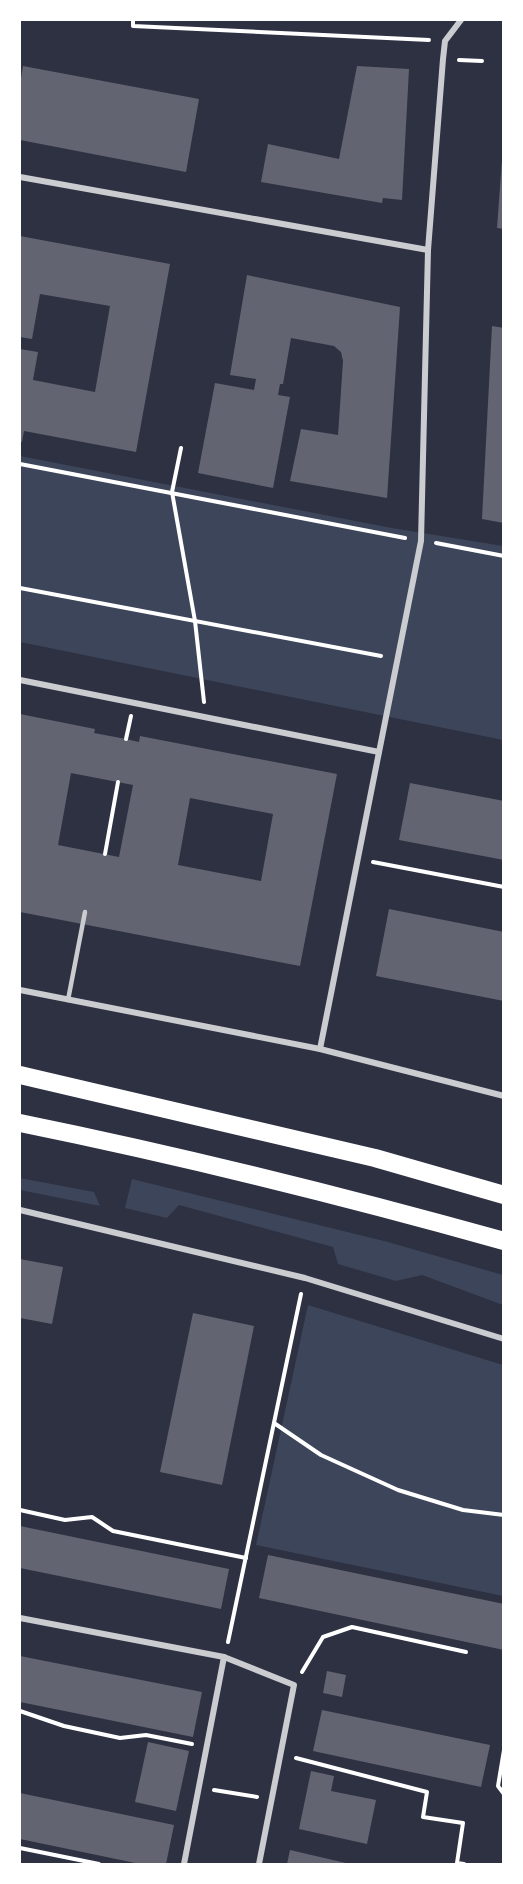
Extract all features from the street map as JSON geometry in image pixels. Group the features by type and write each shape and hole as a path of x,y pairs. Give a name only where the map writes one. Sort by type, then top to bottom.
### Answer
{"highway":[{"path":"20,1074 375,1158 504,1195"},
{"path":"20,1123 179,1156 368,1203 504,1241"}],"street":[{"path":"320,1049 421,541 428,250 445,40 461,20"},
{"path":"20,177 428,250"},
{"path":"20,680 379,752"},
{"path":"20,990 320,1049 504,1096"},
{"path":"20,1210 84,1223 305,1278 504,1339"},
{"path":"20,1618 224,1657 294,1685 259,1864"},
{"path":"184,1864 224,1657"}],"lane":[{"path":"68,1000 85,912"}],"path":[{"path":"133,20 133,26 445,40"},
{"path":"443,59 482,61"},
{"path":"181,448 172,492 195,621 206,717"},
{"path":"20,464 504,556"},
{"path":"20,588 397,659"},
{"path":"126,739 133,704"},
{"path":"105,854 118,783"},
{"path":"358,859 504,887"},
{"path":"224,1657 305,1278"},
{"path":"274,1423 294,1434 321,1455 398,1490 463,1510 504,1515"},
{"path":"20,1510 65,1520 92,1517 113,1531 246,1558"},
{"path":"294,1685 323,1637 352,1627 466,1652"},
{"path":"20,1711 64,1726 120,1738 146,1735 207,1747"},
{"path":"504,1750 498,1786 504,1794"},
{"path":"281,1754 427,1792 423,1817 463,1823 457,1863 464,1864"},
{"path":"199,1787 272,1800"},
{"path":"20,1848 99,1864"}],"shaded area":[{"path":"20,456 392,528 503,546 503,740 20,642"},
{"path":"20,1178 94,1192 100,1206 20,1190"},
{"path":"132,1179 388,1242 503,1275 503,1305 422,1275 396,1281 338,1264 333,1247 179,1205 167,1218 125,1208"},
{"path":"308,1305 503,1365 503,1596 256,1545"}],"building":[{"path":"23,66 199,99 186,172 20,140 20,84"},
{"path":"357,66 409,69 402,200 383,198 382,203 261,182 268,144 339,159"},
{"path":"502,160 504,160 504,229 497,228"},
{"path":"20,236 170,264 136,452 24,431 22,442 20,441 20,349 38,352 33,380 95,392 110,306 40,294 32,339 20,337"},
{"path":"247,275 400,307 387,498 290,481 301,429 338,435 343,361 341,352 334,346 291,338 283,384 280,384 278,395 290,397 273,488 198,473 215,383 254,390 256,379 230,375"},
{"path":"492,326 504,328 504,523 482,519"},
{"path":"20,714 95,729 94,733 139,742 140,736 337,774 300,966 20,912","holes":["71,773 133,785 119,857 58,845","190,798 273,814 261,881 178,865"]},
{"path":"410,783 504,801 504,860 399,840"},
{"path":"389,909 504,932 504,1001 376,976"},
{"path":"20,1259 63,1267 52,1324 20,1318"},
{"path":"193,1313 254,1326 222,1485 160,1472"},
{"path":"20,1526 229,1569 221,1609 20,1568"},
{"path":"268,1555 504,1604 504,1650 259,1598"},
{"path":"20,1656 202,1692 193,1737 20,1702"},
{"path":"327,1671 346,1675 342,1697 323,1693"},
{"path":"322,1710 490,1745 481,1787 313,1751"},
{"path":"148,1742 189,1751 176,1811 135,1802"},
{"path":"311,1771 334,1776 331,1791 376,1800 367,1844 299,1829"},
{"path":"20,1793 174,1825 166,1864 140,1864 20,1839"},
{"path":"290,1850 350,1864 287,1864"}]}
